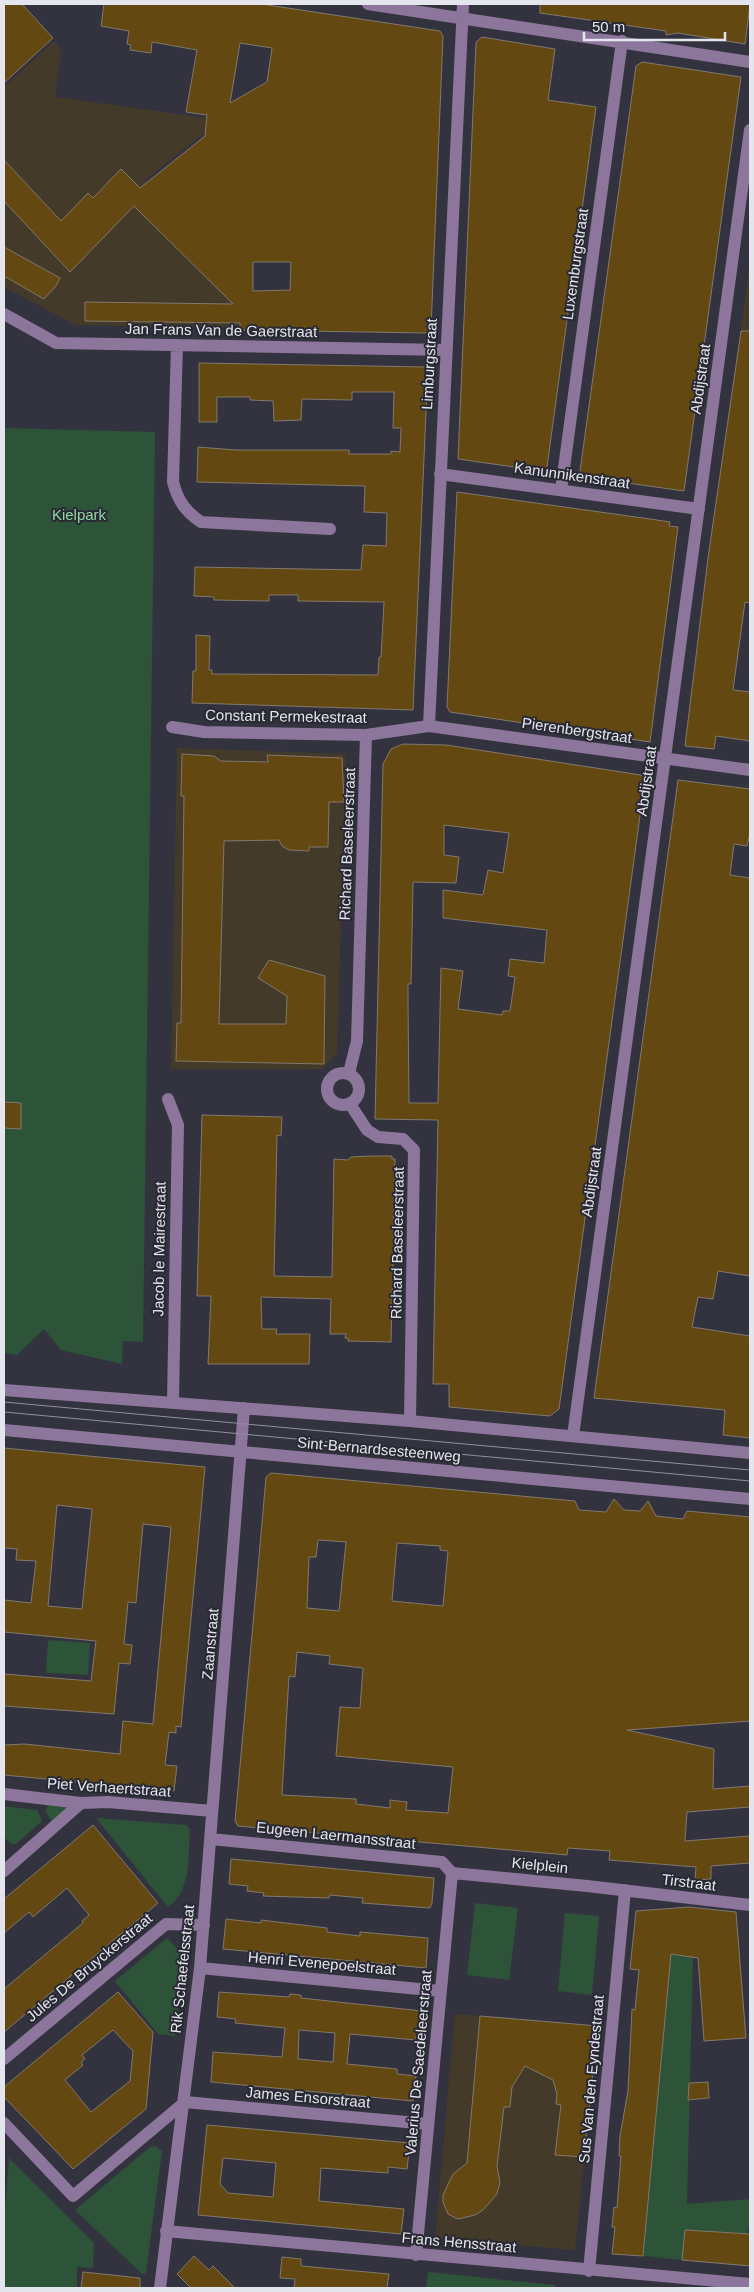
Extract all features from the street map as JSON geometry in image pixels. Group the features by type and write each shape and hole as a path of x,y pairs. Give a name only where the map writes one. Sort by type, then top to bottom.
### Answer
{"street":[{"path":"368,4 622,41 750,62"},
{"name":"Limburgstraat","path":"429,726 445,350 463,4"},
{"name":"Luxemburgstraat","path":"561,490 622,41"},
{"name":"Abdijstraat","path":"573,1436 750,130"},
{"name":"Jan Frans Van de Gaerstraat","path":"4,314 56,343 445,350"},
{"path":"177,345 174,482 177,499 188,514 201,522 330,528"},
{"name":"Kanunnikenstraat","path":"440,474 699,510"},
{"name":"Constant Permekestraat","path":"172,727 204,732 366,735 429,726"},
{"name":"Pierenbergstraat","path":"429,726 750,770"},
{"name":"Richard Baseleerstraat","path":"349,1073 357,1042 366,735"},
{"path":"349,1073 357,1081 359,1092 350,1104 336,1103 330,1098 328,1089 334,1076 349,1073"},
{"name":"Jacob le Mairestraat","path":"168,1099 178,1125 173,1402"},
{"name":"Richard Baseleerstraat","path":"350,1104 368,1130 378,1137 402,1139 414,1150 410,1421"},
{"name":"Sint-Bernardsesteenweg","path":"4,1390 410,1421 750,1453"},
{"name":"Zaanstraat","path":"211,1840 244,1408"},
{"name":"Sint-Bernardsesteenweg","path":"4,1430 750,1499"},
{"name":"Piet Verhaertstraat","path":"4,1794 81,1803 108,1802 212,1811"},
{"path":"4,1871 81,1803"},
{"name":"Eugeen Laermansstraat","path":"211,1840 442,1862 452,1873"},
{"name":"Rik Schaefelsstraat","path":"160,2288 200,1968 211,1840"},
{"name":"Kielplein","path":"452,1873 625,1890"},
{"name":"Valerius De Saedeleerstraat","path":"416,2255 452,1873"},
{"name":"Tirstraat","path":"625,1890 750,1905"},
{"name":"Sus Van den Eyndestraat","path":"589,2271 625,1890"},
{"path":"750,1905 750,1913"},
{"name":"Jules De Bruyckerstraat","path":"4,2059 166,1924 204,1925"},
{"name":"Henri Evenepoelstraat","path":"200,1968 440,1991"},
{"path":"4,2123 73,2196 184,2102"},
{"name":"James Ensorstraat","path":"184,2102 428,2124"},
{"name":"Frans Hensstraat","path":"166,2232 750,2284"}],"shaded area":[{"path":"54,41 61,49 55,97 221,120 145,180 239,271 239,328 76,325 4,287 4,87"},
{"path":"750,261 750,376 735,374"},
{"path":"177,748 346,754 337,1054 322,1069 171,1069"},
{"path":"455,2014 598,2026 575,2250 435,2238"}],"green space":[{"name":"Kielpark","path":"4,428 155,432 143,1342 123,1341 122,1364 61,1350 44,1329 17,1355 4,1353"},
{"path":"48,1640 90,1643 88,1675 46,1673"},
{"path":"48,1803 66,1807 68,1810 54,1826 46,1812"},
{"path":"4,1806 37,1810 41,1822 16,1844 11,1844 4,1837"},
{"path":"96,1818 186,1825 190,1829 187,1872 185,1882 176,1900 168,1907"},
{"path":"475,1903 518,1908 509,1980 467,1975"},
{"path":"565,1913 599,1916 592,1995 558,1991"},
{"path":"167,1938 184,1956 175,2036 158,2034 115,1981"},
{"path":"671,1954 693,1957 687,2204 750,2199 750,2228 748,2228 747,2241 736,2233 685,2230 682,2260 643,2256"},
{"path":"155,2146 162,2151 146,2273 142,2274 75,2210 150,2147"},
{"path":"9,2158 94,2243 93,2268 77,2267 77,2288 4,2288 4,2224"},
{"path":"428,2272 555,2285 555,2288 426,2288"}],"building":[{"path":"4,4 22,4 53,38 4,83"},
{"path":"104,4 261,4 440,31 443,36 431,329 427,333 240,330 240,323 85,321 85,302 233,304 134,206 70,272 4,201 4,160 61,221 88,193 93,198 121,169 140,188 205,136 207,115 186,112 197,50 152,42 151,53 130,50 131,45 127,44 129,31 101,26","holes":["240,43 272,48 267,82 230,103","253,262 291,262 290,290 253,291"]},
{"path":"540,4 750,4 745,44 678,33 666,35 666,31 540,13"},
{"path":"482,37 555,49 548,100 596,107 547,467 542,471 458,459 476,42"},
{"path":"642,62 741,77 684,491 585,477 580,471 636,66"},
{"path":"4,247 60,278 56,286 44,299 4,276"},
{"path":"741,331 750,331 750,603 745,602 733,690 750,692 750,741 716,736 714,749 685,746 708,558"},
{"path":"199,363 428,367 413,710 192,703 193,671 196,671 196,635 210,636 209,670 212,670 212,674 378,675 379,657 381,657 384,602 298,601 298,595 269,595 269,601 214,600 214,597 194,596 195,567 361,570 363,545 386,546 387,513 364,512 365,486 197,482 198,447 236,450 349,450 349,454 391,454 391,451 400,452 401,428 393,428 394,392 352,392 352,400 302,399 301,420 274,421 273,401 250,400 250,397 217,397 217,422 199,422"},
{"path":"457,492 670,522 669,526 678,527 650,742 450,712 447,707"},
{"path":"403,744 446,745 641,775 645,779 559,1409 550,1416 449,1407 449,1384 433,1384 438,1120 375,1119 383,764 391,749","holes":["444,825 509,833 503,873 488,870 483,895 443,890 443,918 547,930 544,963 510,959 508,976 515,977 510,1011 503,1011 502,1015 458,1009 463,971 441,968 438,1103 409,1103 408,984 411,984 413,882 456,883 459,857 444,855"]},
{"path":"182,754 214,756 221,761 268,762 267,755 342,758 344,802 329,802 328,847 309,847 309,851 289,850 282,846 279,840 224,841 219,1024 286,1024 287,996 258,978 269,960 325,976 324,1064 176,1061 177,1023 181,1023 184,796 181,796"},
{"path":"678,780 750,789 750,833 747,846 734,844 730,875 750,878 750,1276 718,1271 713,1299 698,1297 692,1327 750,1336 750,1438 723,1435 725,1410 594,1398"},
{"path":"4,1102 21,1103 21,1129 4,1128"},
{"path":"202,1115 282,1117 281,1136 277,1135 274,1276 332,1277 334,1159 348,1160 351,1157 392,1156 392,1159 395,1159 393,1235 396,1250 393,1262 391,1342 348,1341 348,1338 345,1338 346,1334 330,1334 331,1299 261,1297 262,1329 277,1329 276,1334 310,1334 309,1364 208,1364 211,1296 197,1296"},
{"path":"4,1448 205,1467 181,1727 176,1726 176,1733 169,1732 165,1765 177,1766 174,1791 4,1775 4,1745 25,1744 120,1754 123,1721 153,1724 171,1527 143,1524 136,1603 128,1602 124,1644 132,1645 130,1664 119,1663 114,1714 4,1706 4,1674 91,1681 96,1641 4,1632 4,1600 31,1603 36,1561 16,1560 17,1549 4,1548","holes":["57,1505 92,1509 82,1609 48,1606"]},
{"path":"271,1473 575,1501 579,1510 606,1512 614,1499 624,1510 640,1511 648,1501 656,1516 683,1519 687,1511 750,1517 750,1721 627,1730 714,1749 713,1789 750,1786 750,1807 687,1812 685,1841 750,1836 750,1863 711,1866 711,1879 695,1880 696,1867 609,1860 610,1851 568,1848 567,1855 238,1826 235,1821 266,1477","holes":["318,1540 346,1542 339,1611 307,1608 309,1557 316,1557","397,1543 440,1546 440,1550 448,1551 443,1606 392,1601","297,1652 330,1656 329,1664 363,1668 360,1708 340,1707 336,1756 453,1767 448,1813 406,1810 407,1802 390,1800 390,1808 356,1804 356,1799 282,1795 289,1676 295,1677"]},
{"path":"93,1825 158,1903 4,2032 4,1989 83,1923 82,1921 89,1915 67,1888 33,1917 29,1912 4,1933 4,1899"},
{"path":"231,1859 434,1878 432,1903 430,1908 362,1903 363,1898 330,1895 329,1898 263,1896 264,1893 247,1891 248,1886 229,1884"},
{"path":"689,1907 736,1912 746,2038 704,2041 698,1958 671,1954 643,2256 612,2254 615,2227 612,2227 614,2207 617,2208 621,2156 619,2156 620,2136 628,2091 632,2009 635,2010 639,1970 630,1969 636,1911"},
{"path":"226,1919 261,1923 261,1920 327,1928 327,1932 360,1936 360,1932 428,1938 426,1968 223,1949"},
{"path":"118,1992 153,2032 146,2109 73,2169 4,2097 4,2087","holes":["113,2030 133,2051 130,2081 91,2112 65,2080 83,2065 81,2062 85,2059 82,2055"]},
{"path":"219,1992 289,1997 290,1994 301,1995 301,1998 422,2011 419,2036 416,2036 416,2040 350,2034 347,2064 397,2069 397,2074 416,2076 413,2101 211,2082 213,2052 282,2057 285,2028 235,2023 236,2019 217,2017","holes":["299,2030 335,2033 333,2062 298,2059"]},
{"path":"480,2016 598,2026 584,2157 555,2155 561,2105 556,2104 557,2094 553,2080 525,2066 512,2087 510,2107 504,2107 497,2166 500,2182 497,2194 483,2210 475,2215 458,2219 448,2214 443,2202 443,2195 453,2174 467,2163"},
{"path":"708,2082 709,2098 688,2100 689,2083"},
{"path":"207,2125 410,2143 407,2169 388,2167 388,2173 321,2168 319,2201 404,2209 401,2234 198,2215","holes":["223,2158 276,2163 273,2197 228,2193 220,2184"]},
{"path":"685,2230 750,2234 750,2266 682,2260"},
{"path":"194,2256 209,2270 213,2266 235,2288 191,2288 177,2274"},
{"path":"282,2257 301,2259 301,2266 389,2274 387,2288 294,2288 295,2279 280,2278"},
{"path":"83,2272 140,2278 140,2288 81,2288"}],"tram line":[{"path":"4,1402 750,1470"},
{"path":"4,1412 750,1481"}]}
